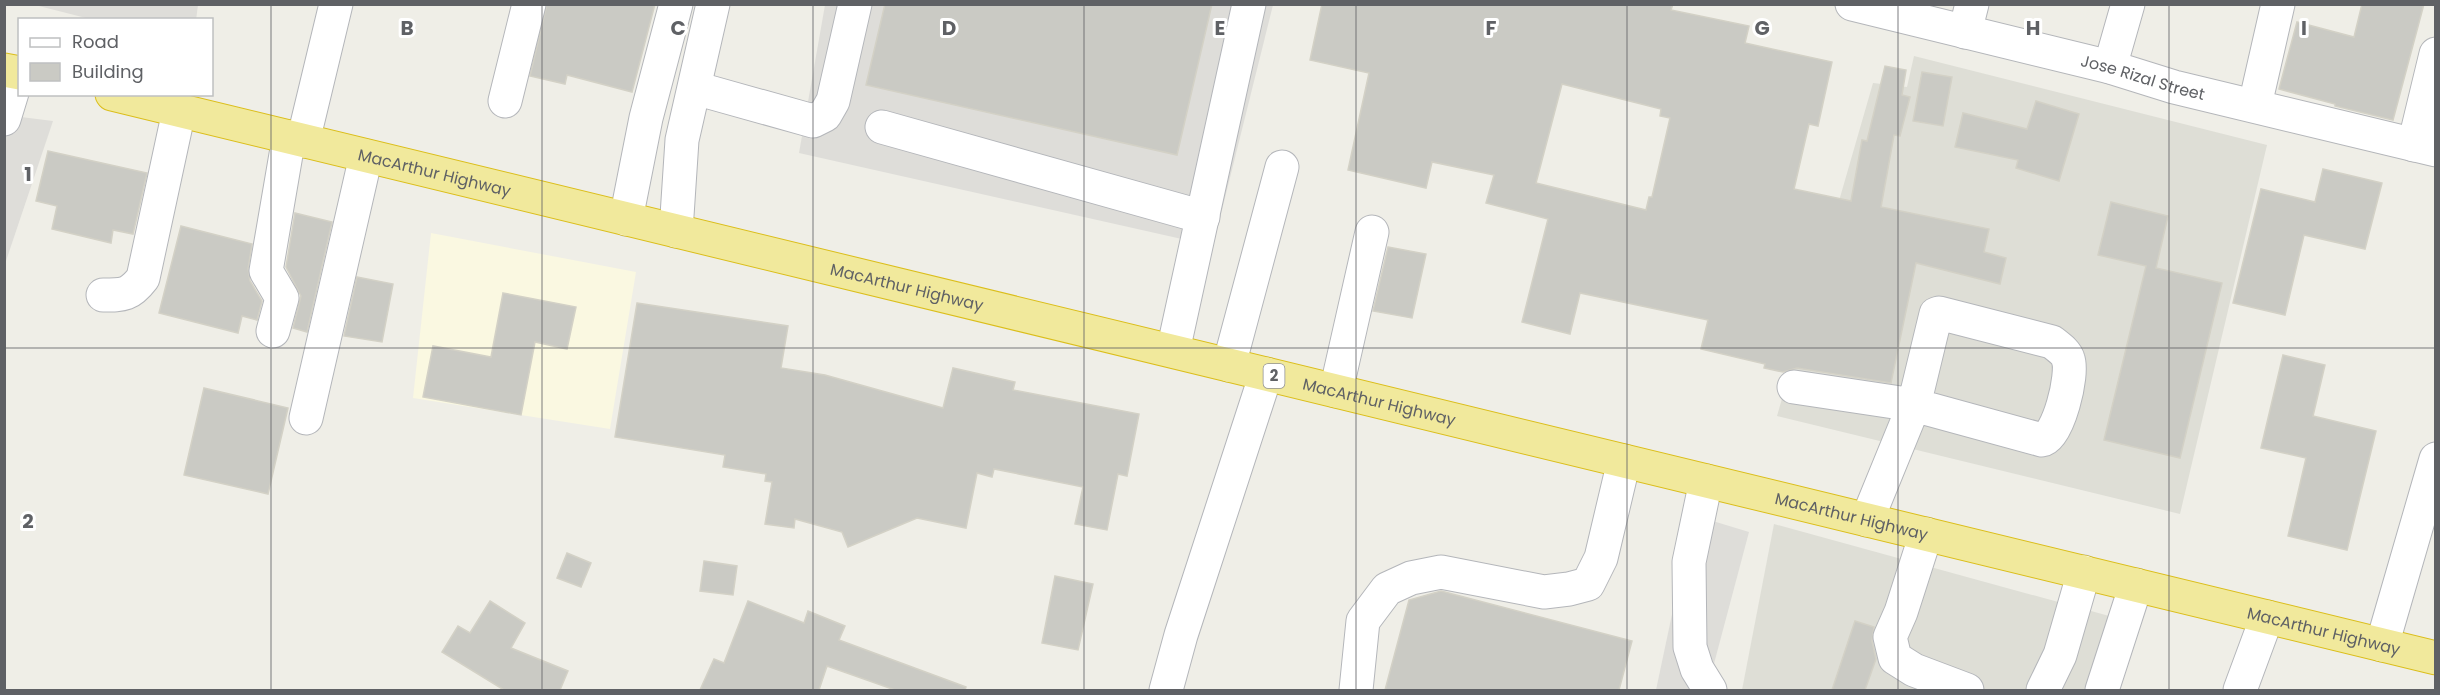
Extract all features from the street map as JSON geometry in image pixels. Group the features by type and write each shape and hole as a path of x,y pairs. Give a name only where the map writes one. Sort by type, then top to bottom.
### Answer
{"highway":[{"name":"MacArthur Highway","path":"120,96 2436,658"}],"street":[{"path":"273,331 282,298 266,271 296,139 336,4"},
{"path":"505,101 529,4"},
{"path":"626,219 646,118 676,4"},
{"path":"676,231 682,141 713,4"},
{"path":"695,88 813,121 825,115 833,100 855,4"},
{"path":"1173,351 1249,4"},
{"name":"Jose Rizal Street","path":"1852,4 1968,18 2174,87 2425,147"},
{"path":"2110,67 2128,4"},
{"path":"2254,105 2278,4"},
{"path":"2425,147 2436,54"},
{"path":"4,119 14,72"},
{"path":"103,295 123,295 134,289 143,278 179,111"},
{"path":"882,127 1203,217"},
{"path":"306,418 366,156"},
{"path":"1229,365 1282,167"},
{"path":"1336,391 1372,232"},
{"path":"1794,387 1914,405 2046,440 2055,427 2068,388 2069,360 2052,342 1939,313 1933,317 1914,405 1867,520"},
{"path":"1166,690 1184,623 1266,374"},
{"path":"2382,645 2436,459"},
{"path":"1356,690 1364,621 1387,589 1412,578 1441,572 1544,592 1569,590 1588,584 1601,558 1624,461"},
{"path":"1706,481 1689,562 1690,647 1697,669 1710,690"},
{"path":"1926,534 1901,612 1890,637 1894,658 1914,670 1967,690"},
{"path":"2043,690 2060,655 2084,573"},
{"path":"2102,690 2136,585"},
{"path":"2240,690 2267,617"}],"shaded area":[{"path":"35,5 198,5 196,18 86,18"},
{"path":"825,5 1273,5 1213,246 799,153"},
{"path":"1914,56 2267,145 2180,514 1777,416 1873,83 1907,87"},
{"path":"5,115 53,121 5,264"},
{"path":"431,233 636,272 610,429 413,398"},
{"path":"1693,515 1749,532 1707,690 1656,690"},
{"path":"1774,524 2120,619 2097,690 1742,690"}],"building":[{"path":"547,4 655,4 632,92 567,75 565,84 530,76"},
{"path":"885,4 1212,4 1177,155 866,85"},
{"path":"1322,4 1673,4 1671,10 1749,26 1745,43 1832,62 1818,126 1809,124 1794,189 1851,201 1862,140 1867,141 1885,66 1906,70 1902,95 1910,97 1900,136 1894,135 1881,207 1989,229 1984,252 2006,258 2000,284 1916,263 1891,383 1797,368 1783,372 1764,368 1765,364 1701,349 1708,320 1580,293 1570,334 1522,322 1548,219 1486,203 1494,175 1432,162 1426,188 1348,170 1369,73 1310,60","holes":["1562,84 1661,109 1660,116 1670,118 1652,197 1649,197 1646,210 1536,183"]},
{"path":"2362,4 2424,4 2393,120 2279,89 2297,22 2354,37"},
{"path":"1922,72 1952,77 1943,126 1913,121"},
{"path":"2036,101 2079,114 2059,181 2016,168 2018,160 1955,147 1963,113 2027,129"},
{"path":"48,151 147,173 133,234 113,230 111,243 52,229 57,206 36,201"},
{"path":"2323,169 2382,183 2365,249 2304,235 2285,315 2233,303 2261,189 2315,202"},
{"path":"2111,202 2168,216 2156,268 2222,283 2180,458 2104,440 2146,266 2098,255"},
{"path":"295,213 332,222 307,332 293,328 301,296 286,267"},
{"path":"181,226 252,244 248,269 250,281 262,301 257,320 242,316 238,333 159,313"},
{"path":"1388,247 1426,254 1412,318 1373,311"},
{"path":"357,277 393,284 382,342 344,336"},
{"path":"503,293 576,307 567,349 535,342 521,415 423,397 433,346 491,357"},
{"path":"637,303 788,326 781,368 825,375 943,408 953,368 1015,382 1013,390 1139,414 1127,476 1118,474 1107,530 1075,524 1083,487 994,469 992,477 977,473 966,528 917,518 848,547 842,532 795,519 794,528 765,524 772,482 765,481 766,474 723,467 725,455 615,437"},
{"path":"2283,355 2325,365 2313,416 2376,431 2347,550 2288,536 2306,458 2261,448"},
{"path":"204,388 288,408 268,494 184,475"},
{"path":"567,553 591,563 581,587 557,578"},
{"path":"704,561 737,566 733,595 700,591"},
{"path":"1055,576 1093,584 1078,650 1042,643"},
{"path":"1441,591 1632,641 1619,690 1385,690 1409,600"},
{"path":"490,601 525,623 511,648 568,671 560,690 504,690 442,652 458,626 470,633"},
{"path":"748,601 804,623 808,611 845,626 839,640 966,687 965,690 895,690 827,666 819,690 700,690 714,659 724,663"},
{"path":"1855,621 1874,627 1872,641 1876,659 1865,690 1832,690"}]}
